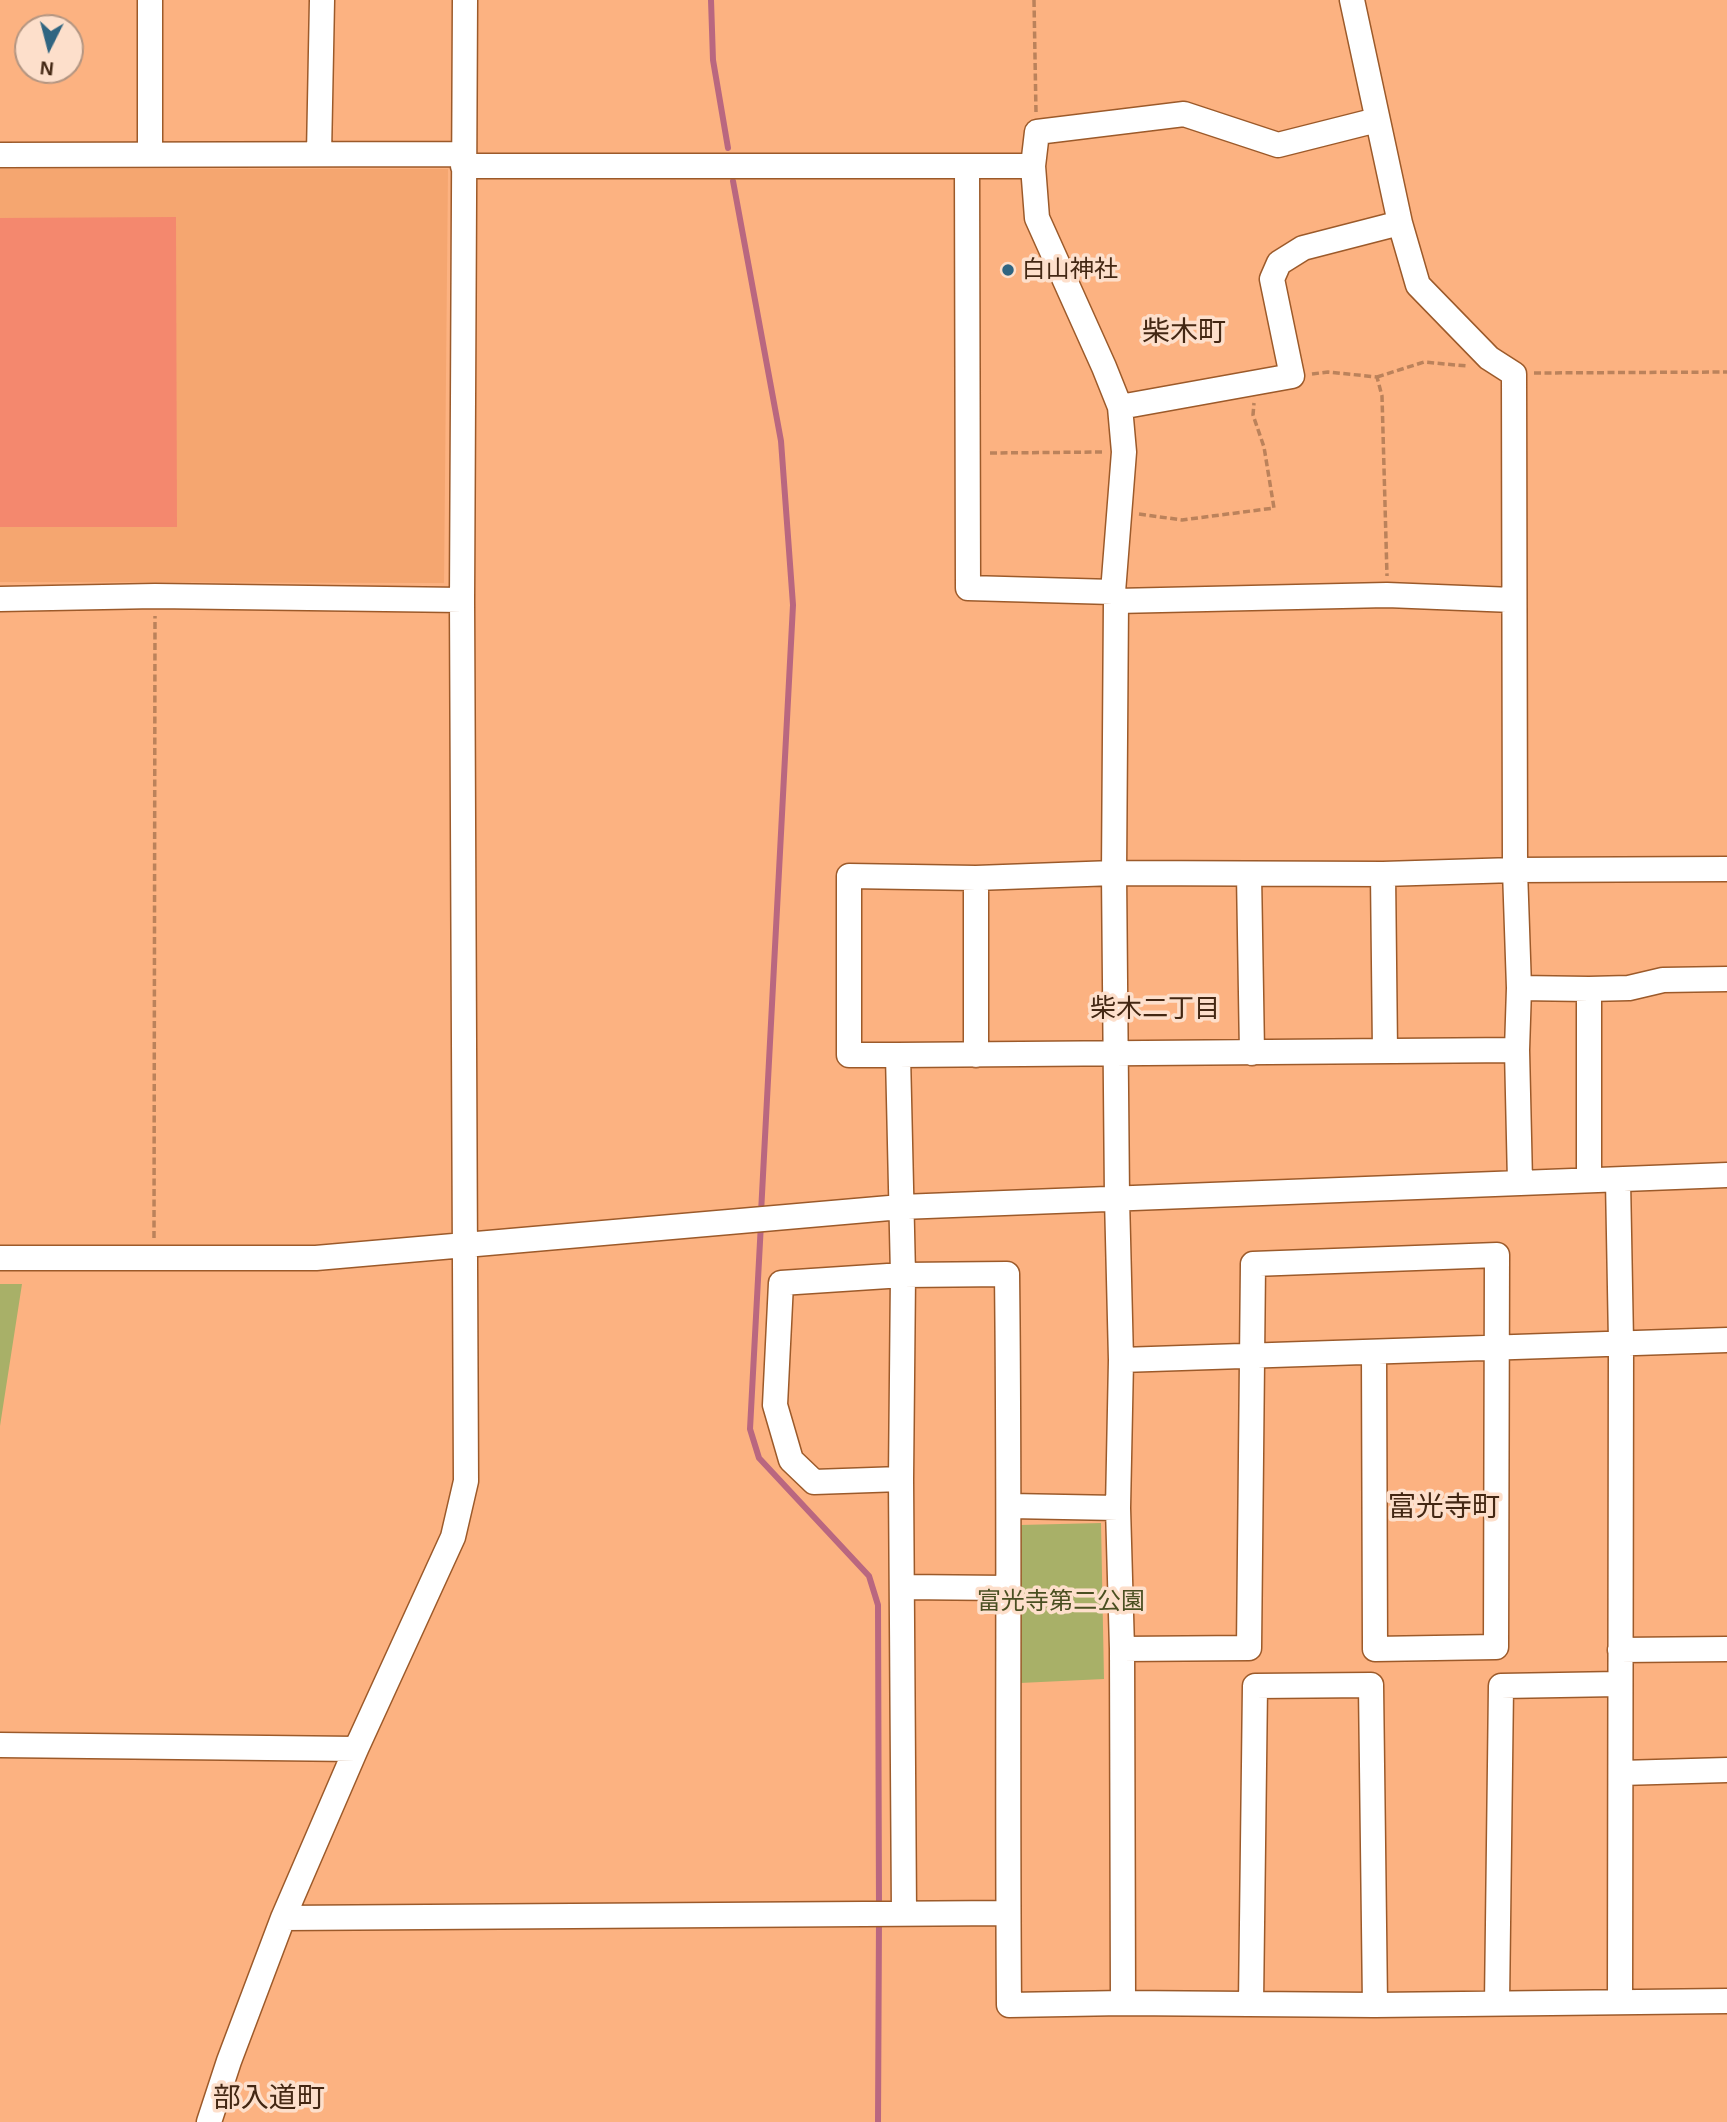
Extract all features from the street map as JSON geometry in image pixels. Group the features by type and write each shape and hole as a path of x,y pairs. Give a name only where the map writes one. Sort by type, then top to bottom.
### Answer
{"street":[{"path":"150,0 150,154"},
{"path":"319,153 322,0"},
{"path":"209,2122 283,1918 356,1749 453,1537 466,1481 462,600 465,0"},
{"path":"1352,0 1400,223 1418,285 1489,358 1514,374"},
{"path":"1123,2003 1122,1650 1118,1508 1122,1360 1117,1198 1114,596 1124,452 1120,407 1037,218 1033,166 1037,132 1184,114 1278,145 1377,120"},
{"path":"0,155 319,153 463,160 1033,166"},
{"path":"967,167 968,588 1114,596 1387,595 1513,600"},
{"path":"1120,407 1292,376 1272,279 1279,262 1303,248 1400,223"},
{"path":"1471,366 1514,374"},
{"path":"1514,374 1515,870 1519,988 1517,1050 1520,1182"},
{"path":"0,599 155,596 462,600"},
{"path":"1517,1050 849,1055 849,876 976,878 1114,873 1383,874 1727,869"},
{"path":"1249,874 1252,1053"},
{"path":"1383,874 1385,1051"},
{"path":"976,878 976,1055"},
{"path":"1519,988 1629,988 1663,980 1727,979"},
{"path":"1589,989 1589,1180"},
{"path":"898,1055 903,1275 900,1913"},
{"path":"0,1258 316,1258 901,1207 1727,1175"},
{"path":"1618,1180 1620,2001"},
{"path":"1122,1650 1250,1648 1253,1264 1497,1255 1496,1647 1375,1649 1374,1352"},
{"path":"901,1479 814,1482 791,1460 775,1405 781,1283 903,1275 1007,1274 1010,1506 1007,1588 1009,2005 1727,2001"},
{"path":"1122,1360 1727,1340"},
{"path":"1010,1506 1118,1508"},
{"path":"903,1587 1007,1588"},
{"path":"1620,1650 1727,1649"},
{"path":"1497,2003 1501,1686 1619,1684"},
{"path":"1251,2003 1255,1686 1371,1685 1375,2005"},
{"path":"0,1745 356,1749"},
{"path":"1621,1773 1727,1770"},
{"path":"283,1918 1008,1913"}],"path":[{"path":"1034,0 1037,132"},
{"path":"1292,376 1328,372 1377,377 1424,362 1471,366"},
{"path":"1514,374 1727,372"},
{"path":"1377,377 1382,396 1387,595"},
{"path":"1118,511 1182,520 1274,508 1264,447 1253,415 1256,383"},
{"path":"968,453 1124,452"},
{"path":"154,1259 155,596"}],"shaded area":[{"path":"0,169 448,169 444,583 0,582"}],"green space":[{"path":"0,1284 22,1284 0,1426"},
{"name":"富光寺第二公園","path":"1101,1523 1104,1679 1020,1683 1020,1525"}],"building":[{"path":"176,217 177,527 0,527 0,218"}],"waterway":[{"path":"711,0 713,60 728,148"},
{"path":"733,181 781,441 793,605 761,1213"},
{"path":"761,1223 750,1429 759,1458 869,1576 878,1605 879,1908"},
{"path":"878,2122 879,1919"}],"place":[{"name":"白山神社","path":"1008,270"}],"district":[{"name":"柴木町","path":"1184,333"},
{"name":"柴木二丁目","path":"1155,1010"},
{"name":"富光寺町","path":"1444,1508"},
{"name":"部入道町","path":"269,2099"}]}
